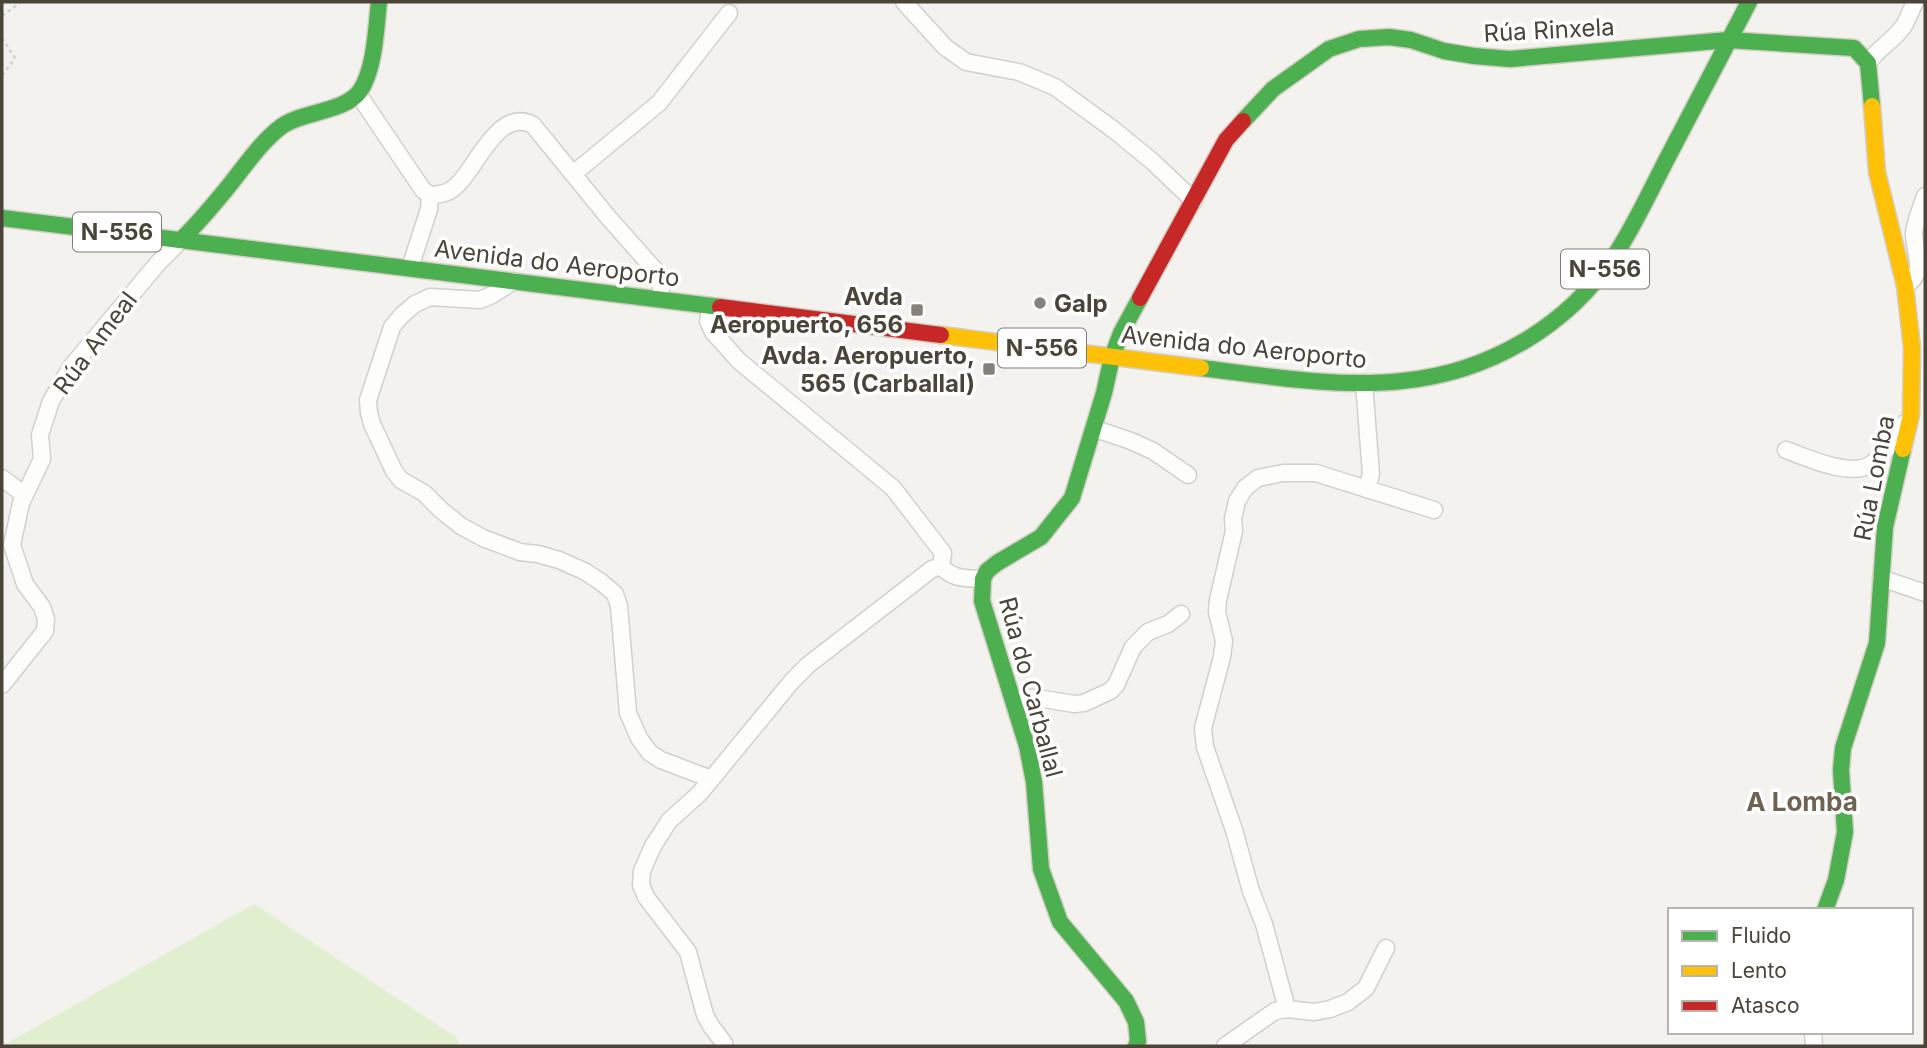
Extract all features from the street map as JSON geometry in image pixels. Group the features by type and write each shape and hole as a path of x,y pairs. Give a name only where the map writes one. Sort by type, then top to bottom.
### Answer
{"street":[{"path":"182,239 212,208 258,150 284,126 312,112 344,104 358,94 369,69 379,2"},
{"path":"904,2 945,47 965,62 1019,72 1055,87 1114,130 1194,201"},
{"name":"Avenida do Aeroporto","path":"2,218 1286,378 1364,383 1422,379 1471,367 1531,339 1570,308 1608,265 1630,230 1749,2"},
{"path":"1864,59 1887,44 1903,27 1915,2"},
{"path":"573,174 659,103 729,13"},
{"name":"Rúa Rinxela","path":"1112,357 1121,333 1226,140 1273,89 1329,49 1359,39 1389,37 1411,40 1444,51 1510,59 1728,40 1854,48 1864,59"},
{"name":"Rúa Lomba","path":"1826,908 1836,880 1845,832 1843,748 1877,643 1885,527 1911,415 1912,348 1905,286 1877,172 1864,59"},
{"path":"358,94 423,190 430,195 448,192 456,186 496,134 517,121 533,125 662,278 660,299"},
{"path":"410,268 429,209 430,195"},
{"path":"1905,286 1918,280 1922,272 1914,233 1925,196"},
{"name":"Rúa Ameal","path":"2,685 44,631 46,619 42,607 25,584 12,545 21,503 42,459 40,435 51,401 71,367 158,263 182,239"},
{"path":"514,281 480,300 430,297 415,304 402,315 392,327 368,400 372,425 401,480 424,493 461,526 483,538 520,552 559,560 584,571 615,594 619,606 628,713 639,738 660,760 711,779"},
{"path":"711,306 708,321 713,331 739,361 893,488 943,554 941,566"},
{"name":"Rúa do Carballal","path":"1112,357 1072,498 1041,537 987,571 983,579 982,601 1027,746 1034,782 1041,869 1060,922 1126,1001 1136,1022 1136,1046"},
{"path":"1364,383 1371,474 1367,489"},
{"path":"1786,450 1853,470 1869,466 1880,457 1911,415"},
{"path":"1093,428 1142,446 1188,475"},
{"path":"1287,1009 1264,924 1205,747 1203,728 1222,657 1224,641 1217,612 1218,600 1234,531 1233,519 1237,501 1245,488 1258,478 1283,473 1316,473 1434,510"},
{"path":"2,478 18,490 26,492"},
{"path":"724,1046 705,1015 688,952 646,897 641,885 642,872 653,846 669,821 700,793 808,665 932,569 941,566"},
{"path":"941,566 957,578 983,579"},
{"path":"1881,578 1925,593"},
{"path":"1013,701 1038,698 1084,703 1110,691 1116,685 1133,647 1148,632 1168,624 1181,614"},
{"path":"1224,1046 1275,1011 1287,1009 1314,1012 1348,1002 1366,988 1386,948"}],"path":[{"path":"2,16 21,2"},
{"path":"2,38 15,58 2,76"}],"green space":[{"path":"254,904 456,1037 459,1046 2,1046"}],"traffic: fast":[{"path":"182,239 261,145 282,126 345,103 360,91 372,60 379,2"},
{"path":"1201,368 1327,382 1402,381 1465,368 1495,357 1523,342 1574,304 1596,281 1623,243 1749,2"},
{"path":"1243,121 1273,89 1329,49 1359,39 1389,37 1411,40 1444,51 1510,59 1728,40 1854,48 1868,63 1872,106"},
{"path":"2,218 720,307"},
{"path":"1136,1046 1136,1022 1126,1001 1060,922 1041,869 1034,782 1027,746 982,601 983,579 987,571 1041,537 1072,498 1104,393 1112,357 1121,333 1140,298"},
{"path":"1826,908 1836,880 1845,832 1841,770 1843,748 1877,643 1885,527 1903,449"}],"traffic: slow":[{"path":"1872,106 1877,172 1905,286 1912,348 1911,415 1903,449"},
{"path":"941,335 1201,368"}],"traffic: jam":[{"path":"1140,298 1226,140 1243,121"},
{"path":"720,307 941,335"}],"place":[{"name":"Galp","path":"1040,303"},
{"name":"Avda Aeropuerto, 656","path":"917,310"},
{"name":"Avda. Aeropuerto, 565 (Carballal)","path":"989,369"}],"district":[{"name":"A Lomba","path":"1802,801"}]}
